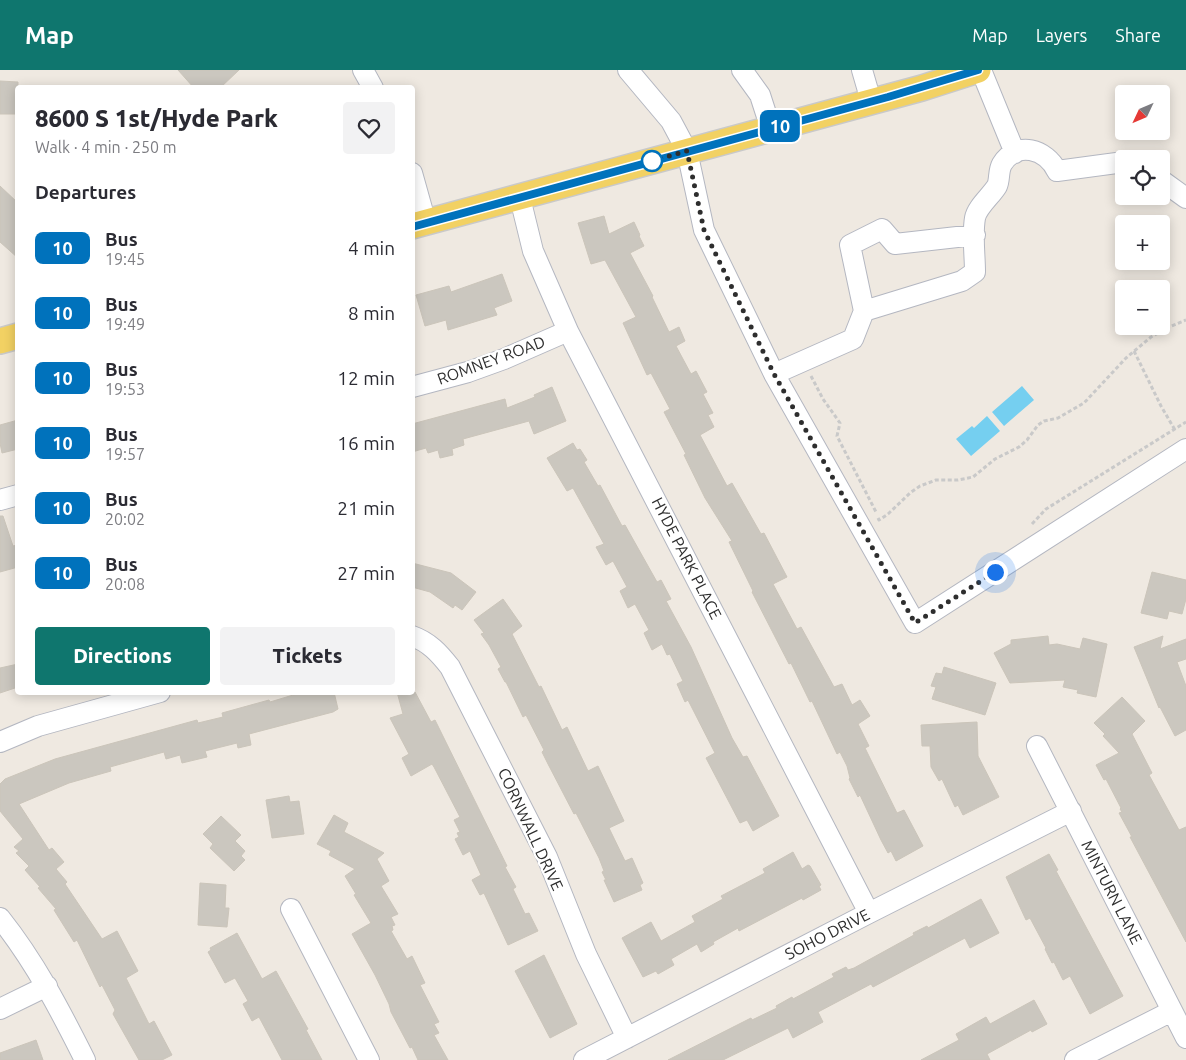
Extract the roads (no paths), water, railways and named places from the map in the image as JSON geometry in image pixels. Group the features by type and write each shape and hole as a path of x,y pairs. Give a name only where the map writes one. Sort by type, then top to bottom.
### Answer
{"main road":[{"path":"419,225 871,102 980,70"},
{"path":"0,341 15,337"}],"street":[{"path":"363,70 371,85"},
{"path":"628,70 671,121 687,151 704,230 774,374 915,623 1186,449"},
{"path":"742,70 760,95 771,129"},
{"path":"862,70 871,102"},
{"path":"980,70 1014,153"},
{"path":"864,311 962,282 974,272 975,216 998,184 1001,166 1014,153 1035,150 1049,158 1057,171 1115,163"},
{"path":"1170,186 1186,198"},
{"path":"415,195 419,225"},
{"name":"HYDE PARK PLACE","path":"520,198 533,251 568,330 869,913"},
{"path":"774,374 853,339 864,311 850,245 882,229 896,244 975,235"},
{"name":"ROMNEY ROAD","path":"415,386 468,372 504,359 568,330"},
{"path":"0,500 15,496"},
{"name":"CORNWALL DRIVE","path":"415,637 424,640 450,666 543,849 586,954 627,1038"},
{"path":"0,742 38,726 149,695"},
{"name":"MINTURN LANE","path":"1037,746 1186,1038"},
{"name":"SOHO DRIVE","path":"584,1060 1071,811"},
{"path":"291,909 369,1060"},
{"path":"0,918 47,986 85,1060"},
{"path":"0,1010 47,986"},
{"path":"1075,1060 1172,1010"}],"water":[{"path":"1022,386 1034,400 1004,426 992,412"},
{"path":"987,416 1000,431 971,456 956,439 972,426 974,428"}]}
